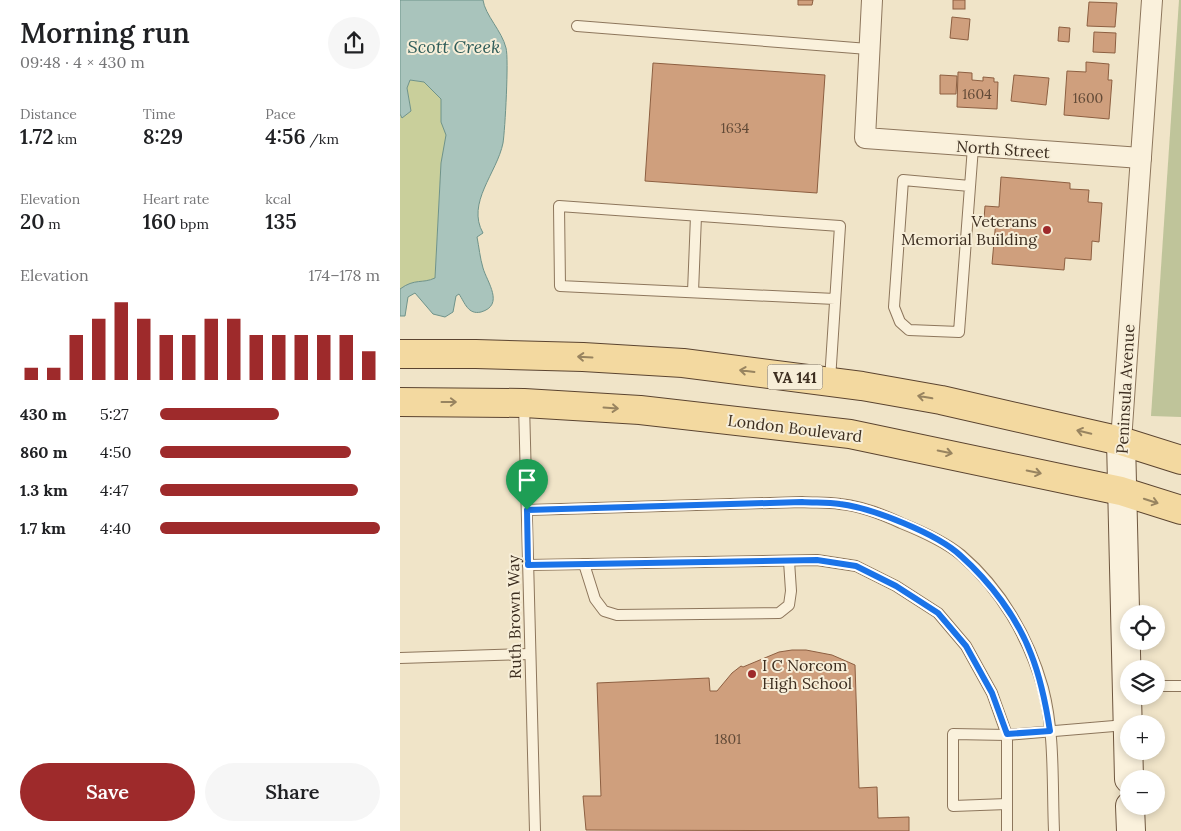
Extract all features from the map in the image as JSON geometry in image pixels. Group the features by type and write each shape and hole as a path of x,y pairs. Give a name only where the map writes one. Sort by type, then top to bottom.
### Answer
{"main road":[{"name":"VA 141","path":"400,354 583,357 682,363 830,381 941,400 1121,441 1181,460"},
{"name":"London Boulevard","path":"400,402 524,403 649,411 850,434 944,452 1121,491 1181,510"}],"street":[{"path":"868,50 872,0"},
{"name":"Peninsula Avenue","path":"1127,660 1121,441 1152,0"},
{"name":"North Street","path":"868,50 865,138 1140,158"},
{"path":"1130,815 1130,831"}],"lane":[{"path":"577,26 868,50"},
{"path":"970,186 904,180 894,307 900,322 909,330 959,332 974,147"},
{"path":"830,381 840,226 559,206 560,286 835,299"},
{"path":"693,292 696,216"},
{"name":"Ruth Brown Way","path":"524,403 535,831"},
{"path":"527,510 802,502 841,504 882,514 924,532 960,554 992,587 1015,621 1031,652 1043,689 1050,731 1054,831"},
{"path":"528,565 817,560 856,566 896,586 938,613 970,654 992,693 1007,734 1007,831"},
{"path":"584,564 595,599 604,611 617,615 779,613 790,604 789,561"},
{"path":"400,658 530,654"},
{"path":"1165,686 1181,686"},
{"path":"1007,804 953,806 953,734 1007,734 1120,726"}],"green space":[{"path":"1179,0 1181,0 1181,417 1151,416"},
{"path":"410,80 424,82 441,99 441,122 447,135 441,163 435,278 410,283 400,289 400,114 402,117 411,111 407,88"}],"water":[{"name":"Scott Creek","path":"400,0 483,0 484,6 501,35 506,48 507,79 503,143 500,154 484,188 478,210 479,222 483,233 477,237 483,268 493,299 488,309 481,312 470,310 459,294 456,296 453,312 445,317 433,314 415,293 408,297 405,316 400,316 400,289 410,283 435,278 441,163 446,135 441,122 441,99 424,82 410,80 407,88 411,111 402,118 400,114"}],"building":[{"path":"798,0 813,0 812,5 798,5"},
{"path":"953,0 965,0 965,9 953,9"},
{"path":"1089,2 1117,3 1115,27 1087,26"},
{"path":"952,17 970,19 968,40 950,38"},
{"path":"1059,27 1070,28 1069,42 1058,41"},
{"path":"1094,32 1116,33 1115,53 1093,52"},
{"path":"1086,62 1109,64 1108,80 1112,80 1109,119 1064,115 1067,71 1086,72"},
{"path":"653,63 825,75 817,193 645,181"},
{"path":"958,72 972,73 972,80 983,81 983,77 994,78 994,82 998,82 997,109 957,107"},
{"path":"940,75 957,76 956,94 940,94"},
{"path":"1014,75 1049,78 1046,105 1011,101"},
{"name":"Veterans Memorial Building","path":"1001,177 1070,183 1070,189 1089,190 1088,202 1102,203 1099,242 1092,241 1091,260 1065,258 1064,270 992,264 996,220 984,219 985,206 999,207"},
{"name":"I C Norcom High School","path":"806,650 832,655 855,665 859,788 877,787 878,818 909,817 909,831 586,830 583,796 601,796 597,683 709,678 710,691 717,691 732,673 741,666 743,667 779,652"}],"place":[{"name":"Veterans Memorial Building","path":"1047,230"},
{"name":"I C Norcom High School","path":"752,674"}],"route":[{"path":"802,502 841,504 882,514 924,532 960,554 992,587 1015,621 1031,652 1043,689 1050,731 1007,734 992,693 966,646 938,613 896,586 856,566 817,560 528,565 527,510 802,502"}]}
